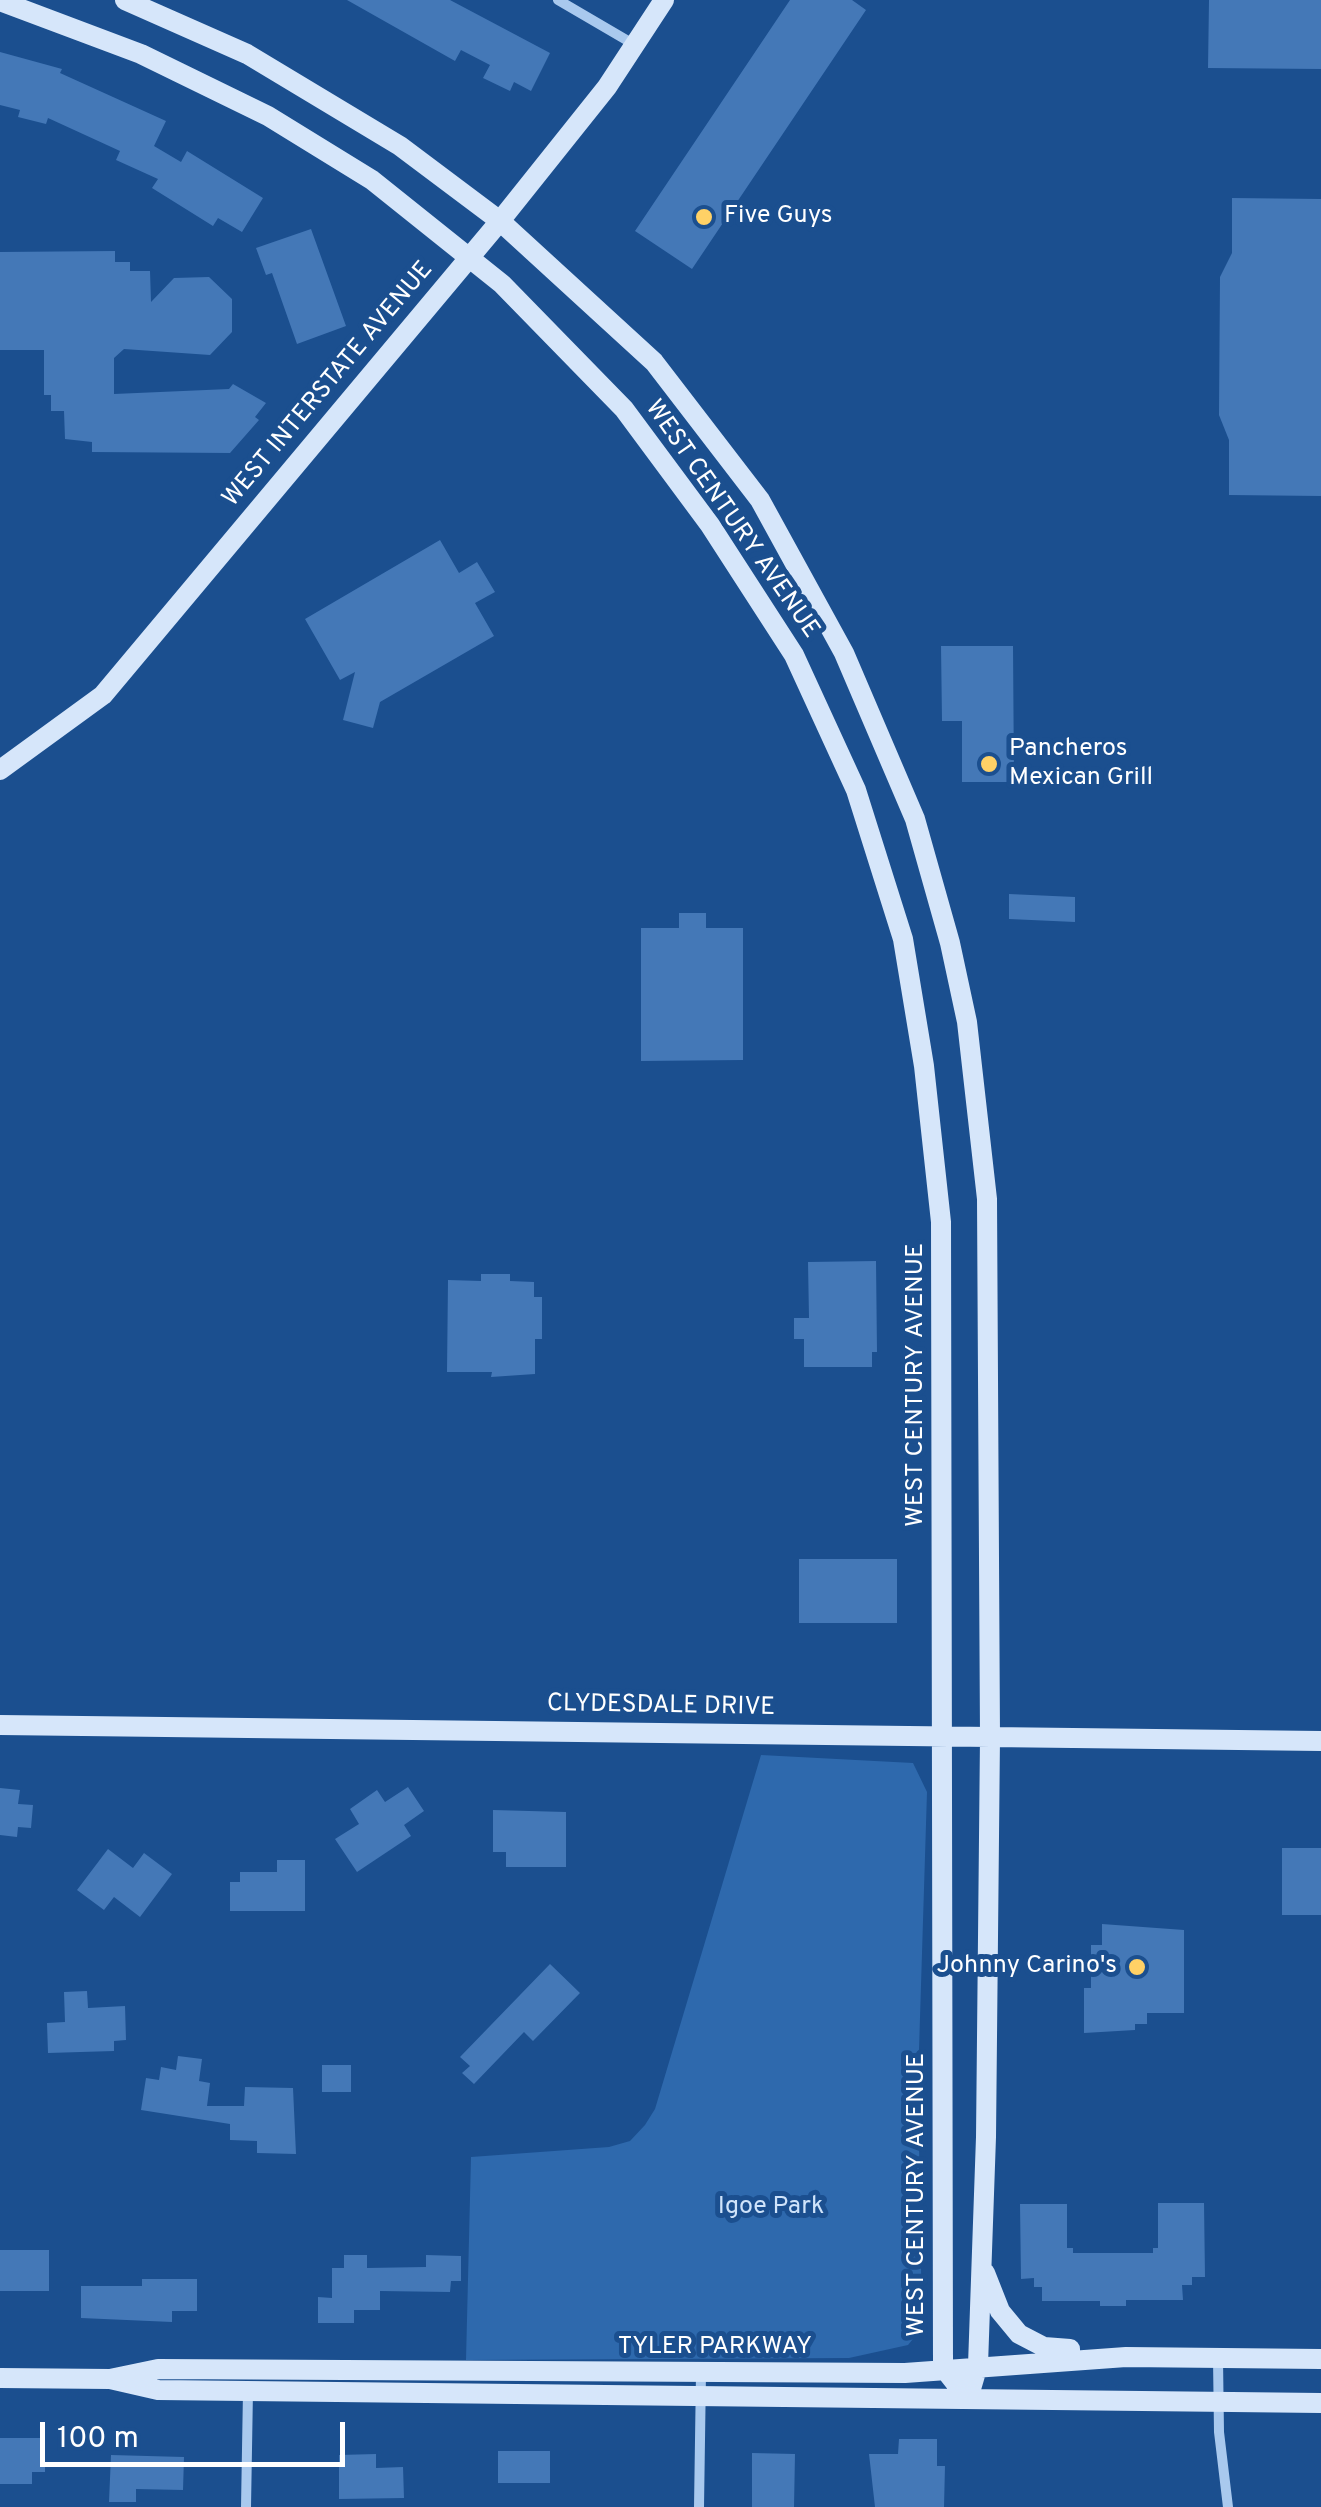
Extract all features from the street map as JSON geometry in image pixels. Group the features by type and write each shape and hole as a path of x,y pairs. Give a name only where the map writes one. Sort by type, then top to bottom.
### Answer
{"main road":[{"name":"WEST CENTURY AVENUE","path":"125,0 246,54 400,146 500,221 654,362 760,500 864,694 925,851 966,1022 987,1200 990,1737 983,2266 978,2365 968,2399"},
{"name":"WEST INTERSTATE AVENUE","path":"0,770 103,694 500,221 636,45 664,0"},
{"name":"WEST CENTURY AVENUE","path":"0,2 141,54 241,101 372,180 470,255 624,409 778,625 838,745 903,939 924,1066 941,1222 945,1736 943,2367 968,2399"},
{"name":"CLYDESDALE DRIVE","path":"0,1725 1321,1741"},
{"path":"983,2266 1000,2311 1019,2334 1044,2346 1103,2350 1126,2357"},
{"name":"TYLER PARKWAY","path":"110,2380 158,2369 906,2373 943,2367 1126,2357 1321,2359"},
{"name":"TYLER PARKWAY","path":"0,2378 110,2380 146,2389 248,2391 1321,2403"}],"street":[{"path":"558,0 636,45"},
{"path":"1218,2357 1228,2507"},
{"path":"699,2507 701,2373"},
{"path":"246,2507 248,2391"}],"green space":[{"name":"Igoe Park","path":"761,1755 913,1763 927,1792 918,2082 922,2328 908,2345 849,2358 466,2360 471,2157 609,2147 630,2141 645,2125 655,2109"}],"building":[{"path":"347,0 450,0 550,53 531,91 514,82 510,91 483,78 490,65 461,50 455,61"},
{"path":"790,0 852,0 866,10 692,269 635,231"},
{"path":"1209,0 1321,0 1321,69 1208,68"},
{"path":"0,52 62,69 60,73 166,121 154,146 181,162 187,151 263,198 242,232 218,218 213,226 152,188 158,179 116,160 120,151 48,118 46,124 18,117 20,110 0,105"},
{"path":"1232,198 1321,199 1321,496 1229,495 1229,440 1219,415 1220,277 1232,253"},
{"path":"311,229 346,326 297,344 272,273 266,275 256,248"},
{"path":"115,251 115,262 130,262 130,271 150,271 151,302 174,278 209,277 232,299 232,332 210,355 124,349 114,358 114,394 229,389 233,384 266,403 255,417 259,420 230,453 92,452 92,442 65,439 64,411 51,411 51,395 44,395 44,350 0,350 0,252"},
{"path":"440,540 459,573 477,562 495,592 475,603 494,636 380,702 373,728 343,720 355,672 340,680 305,619"},
{"path":"941,646 1013,646 1014,782 962,782 962,721 942,721"},
{"path":"1009,894 1075,897 1075,922 1009,919"},
{"path":"679,913 706,913 706,928 743,928 743,1060 641,1061 641,928 679,928"},
{"path":"876,1261 877,1352 872,1352 872,1367 804,1367 804,1339 794,1339 794,1318 809,1318 808,1262"},
{"path":"481,1274 510,1274 510,1281 534,1282 534,1297 542,1297 542,1339 535,1339 535,1374 491,1377 492,1372 447,1372 448,1280 481,1281"},
{"path":"799,1559 897,1559 897,1623 799,1623"},
{"path":"408,1787 424,1811 404,1825 411,1836 357,1872 335,1839 359,1824 350,1809 377,1790 385,1802"},
{"path":"0,1788 20,1790 18,1804 33,1805 31,1828 18,1827 17,1837 0,1835"},
{"path":"493,1810 566,1812 566,1867 506,1867 506,1852 493,1852"},
{"path":"1282,1848 1321,1848 1321,1915 1282,1915"},
{"path":"108,1849 133,1868 144,1853 172,1874 140,1917 114,1897 104,1910 77,1890"},
{"path":"277,1860 305,1860 305,1911 230,1911 230,1882 240,1882 240,1872 277,1872"},
{"name":"Johnny Carino's","path":"1102,1924 1184,1930 1184,2013 1147,2013 1147,2024 1135,2024 1135,2030 1084,2033 1084,1988 1091,1988 1091,1945 1102,1945"},
{"path":"550,1964 580,1993 533,2041 524,2032 474,2084 462,2073 470,2066 460,2057"},
{"path":"87,1991 88,2008 125,2006 126,2040 114,2041 114,2051 48,2053 47,2023 65,2022 64,1992"},
{"path":"178,2056 202,2059 199,2081 210,2083 207,2106 244,2106 245,2087 293,2088 296,2154 257,2153 257,2141 230,2140 230,2124 141,2110 146,2078 159,2080 161,2067 176,2070"},
{"path":"322,2065 351,2065 351,2092 322,2092"},
{"path":"1158,2203 1204,2203 1205,2277 1192,2277 1192,2285 1182,2285 1183,2300 1126,2300 1126,2306 1100,2306 1100,2301 1042,2301 1042,2287 1034,2287 1034,2278 1021,2279 1020,2204 1067,2204 1067,2248 1073,2248 1073,2253 1153,2253 1153,2248 1158,2248"},
{"path":"0,2250 49,2250 49,2291 0,2291"},
{"path":"344,2255 367,2255 367,2268 426,2267 426,2255 461,2256 461,2281 451,2281 450,2292 380,2291 380,2310 354,2310 354,2323 318,2323 318,2297 332,2298 332,2268 344,2268"},
{"path":"142,2279 197,2279 197,2311 172,2311 172,2322 81,2318 81,2286 142,2286"},
{"path":"0,2438 45,2438 45,2472 32,2472 32,2484 0,2484"},
{"path":"899,2439 937,2439 937,2466 945,2466 944,2507 875,2507 869,2454 898,2454"},
{"path":"498,2451 550,2451 550,2483 498,2483"},
{"path":"752,2453 795,2454 794,2507 752,2507"},
{"path":"376,2454 376,2468 403,2467 404,2498 339,2499 339,2455"},
{"path":"111,2455 184,2457 183,2490 136,2489 136,2502 109,2502"}],"place":[{"name":"Five Guys","path":"704,217"},
{"name":"Pancheros Mexican Grill","path":"989,764"},
{"name":"Johnny Carino's","path":"1137,1967"}]}
